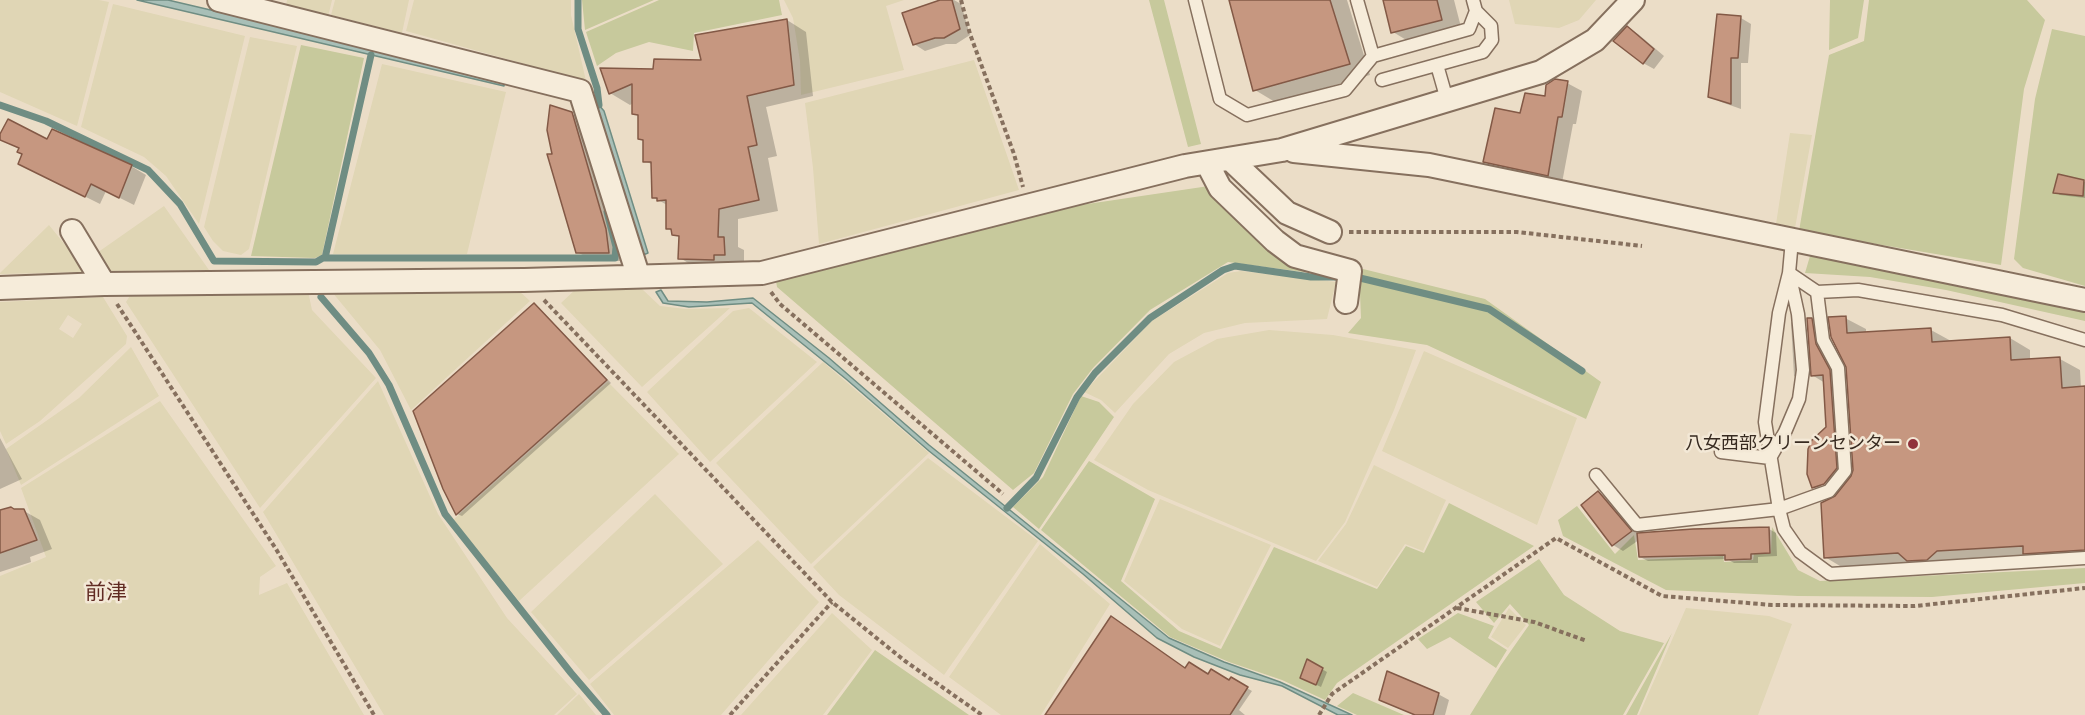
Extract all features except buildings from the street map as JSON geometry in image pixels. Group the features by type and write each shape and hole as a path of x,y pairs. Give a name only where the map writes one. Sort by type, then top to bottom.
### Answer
{"street":[{"path":"219,0 580,91 638,275"},
{"path":"0,288 104,284 524,280 761,273 1185,166 1282,150 1541,72 1595,40 1633,0"},
{"path":"1282,150 1429,165 2085,300"},
{"path":"1230,159 1287,213 1330,232"},
{"path":"1207,163 1220,188 1275,241 1295,256 1350,271 1346,302"},
{"path":"72,231 104,284"}],"lane":[{"path":"1195,0 1220,99 1247,115 1345,90 1373,56 1469,29 1474,5"},
{"path":"1357,0 1373,56"},
{"path":"1383,80 1483,52 1492,40 1491,26 1474,5"},
{"path":"1437,65 1447,100"},
{"path":"1792,240 1789,273 1779,313 1765,422 1784,529 1800,552 1830,574 2085,558"},
{"path":"1789,273 1817,292 1858,290 2002,315 2085,340"},
{"path":"1770,458 1785,432 1799,399 1803,370 1798,314 1789,273"},
{"path":"1596,475 1637,525 1779,509 1829,491 1845,471 1838,368 1823,340 1817,292"},
{"path":"1721,452 1770,458"}],"path":[{"path":"961,0 970,34 1014,154 1029,206"},
{"path":"1330,232 1517,232 1642,246"},
{"path":"761,273 780,304 1003,494"},
{"path":"524,280 832,602 905,661 982,715"},
{"path":"104,284 276,549 374,715"},
{"path":"1319,715 1332,694 1557,538 1662,596 1772,605 1915,606 2085,588"},
{"path":"730,715 832,602"},
{"path":"1456,607 1534,622 1587,641"}],"shaded area":[{"path":"0,0 99,0 109,2 77,126 0,92"},
{"path":"287,0 332,0 328,17 286,6"},
{"path":"335,0 409,0 402,33 331,15"},
{"path":"414,0 571,0 571,15 586,81 406,31"},
{"path":"784,0 904,0 886,6 904,70 801,95 800,61 793,18"},
{"path":"1509,0 1596,0 1579,20 1559,28 1515,24"},
{"path":"113,4 245,36 199,224 166,176 144,157 81,127"},
{"path":"250,37 297,46 249,249 241,255 223,251 204,227"},
{"path":"974,60 1019,190 819,244 805,103"},
{"path":"382,64 506,92 467,254 333,254"},
{"path":"1790,133 1812,135 1795,228 1776,224"},
{"path":"164,206 209,270 106,271 94,255"},
{"path":"49,225 87,272 0,274 0,273"},
{"path":"1241,271 1336,282 1327,319 1245,323 1204,333 1169,354 1115,413 1101,400 1084,392 1152,321 1228,273"},
{"path":"577,288 642,289 660,306 686,309 730,308 642,387 561,303"},
{"path":"517,289 530,301 411,410 380,350 332,292"},
{"path":"308,291 312,310 376,378 260,508 126,302 131,294"},
{"path":"103,297 127,336 126,344 40,421 6,444 0,431 0,302","holes":["68,315 82,324 73,338 59,329"]},
{"path":"749,308 817,362 710,462 647,392 733,311"},
{"path":"1269,330 1333,335 1416,350 1394,410 1345,522 1316,561 1148,490 1094,460 1133,404 1174,362 1217,339"},
{"path":"131,347 159,396 21,485 6,449 79,398"},
{"path":"1424,351 1577,418 1537,525 1382,451"},
{"path":"823,362 929,453 811,564 716,463"},
{"path":"378,381 438,514 507,618 577,694 554,715 384,715 263,512"},
{"path":"608,382 679,454 519,601 453,520"},
{"path":"160,401 276,566 260,577 259,595 287,583 364,715 0,715 0,576 46,557 21,488"},
{"path":"928,458 1038,541 944,675 839,595 813,567"},
{"path":"1374,465 1446,500 1423,551 1405,544 1377,587 1318,561 1346,524"},
{"path":"655,494 723,564 589,680 531,612"},
{"path":"1160,499 1271,545 1220,646 1182,629 1124,581"},
{"path":"758,540 819,602 721,715 614,715 590,684"},
{"path":"1040,544 1110,604 1041,715 1001,715 949,677"},
{"path":"1509,608 1526,625 1508,648 1491,637"},
{"path":"1686,608 1769,616 1792,624 1758,715 1639,715"},
{"path":"832,613 872,650 823,715 741,715"},
{"path":"579,694 596,715 557,715"}],"green space":[{"path":"582,0 654,0 585,30"},
{"path":"659,0 779,0 782,15 694,33 693,51 649,42 616,53 597,66 586,32"},
{"path":"1149,0 1164,0 1201,144 1188,147"},
{"path":"1830,0 1864,0 1858,38 1829,50"},
{"path":"1869,0 2027,0 2045,20 2024,89 2001,265 1799,231 1829,55 1864,41"},
{"path":"2052,29 2085,36 2085,286 2023,268 2014,259 2035,99"},
{"path":"301,45 364,58 322,255 315,258 251,256"},
{"path":"1209,186 1333,273 1311,273 1228,262 1150,310 1093,368 1073,394 1034,473 1013,490 777,287 776,281 1040,211"},
{"path":"1810,256 2085,311 2085,321 1946,290 1870,277 1805,273"},
{"path":"1359,268 1485,299 1601,382 1586,419 1427,345 1348,333 1361,318"},
{"path":"1081,396 1099,402 1114,417 1039,529 1013,507 1043,477"},
{"path":"1089,461 1155,499 1121,581 1179,631 1221,649 1274,547 1377,589 1406,546 1424,553 1449,503 1534,546 1337,683 1325,700 1282,680 1229,662 1170,637 1041,530"},
{"path":"1577,506 1615,554 1634,535 1638,560 1723,556 1724,562 1753,560 1754,554 1771,553 1772,527 1798,570 1820,581 2085,568 2085,583 1932,597 1798,596 1666,590 1563,536 1558,520"},
{"path":"1539,559 1564,595 1620,631 1664,643 1623,715 1470,715 1529,625 1510,604 1494,623 1476,602"},
{"path":"1458,613 1494,626 1488,638 1507,650 1496,668 1450,637 1427,649 1418,639"},
{"path":"1672,633 1637,715 1626,715"},
{"path":"875,650 969,715 827,715"},
{"path":"1353,693 1404,715 1357,715 1337,706"}],"water":[{"path":"137,0 168,0 505,79 504,86"},
{"path":"599,105 604,111 648,253 643,255 596,108"},
{"path":"661,290 668,301 707,302 753,298 829,358 929,445 1169,638 1224,662 1280,682 1352,715 1338,715 1282,686 1240,675 1194,657 1157,638 1083,574 929,451 846,379 752,303 689,307 663,303 656,292"}],"waterway":[{"path":"578,0 578,29 597,88 599,105"},
{"path":"325,258 371,55"},
{"path":"0,105 46,121 148,170 180,204 214,261 316,262 323,258 615,258 616,247 607,212"},
{"path":"1007,508 1036,478 1077,397 1095,373 1150,318 1223,270 1235,266 1311,277 1338,277"},
{"path":"1352,278 1489,309 1582,371"},
{"path":"321,297 369,353 389,385 445,514 607,715"}],"place":[{"name":"八女西部クリーンセンター","path":"1913,444"}],"district":[{"name":"前津","path":"106,593"}]}
